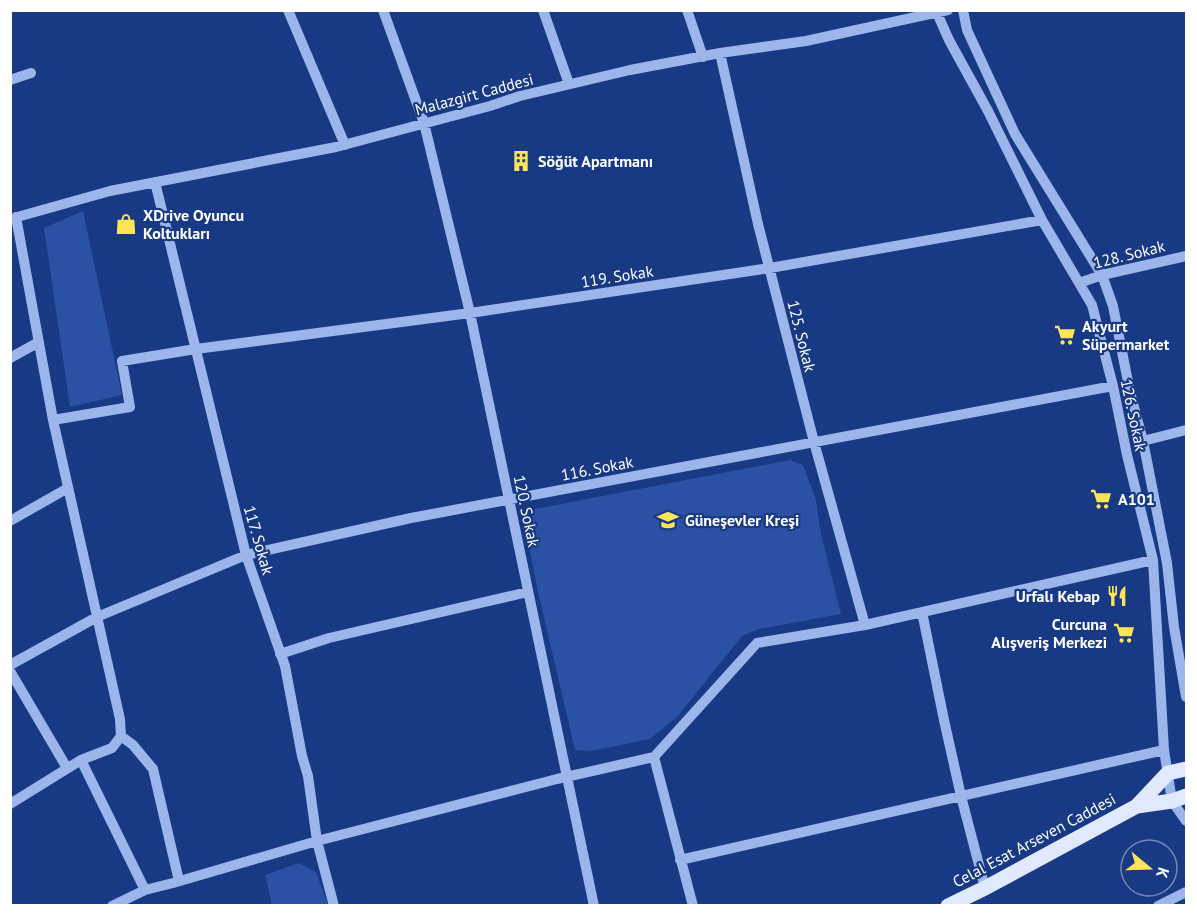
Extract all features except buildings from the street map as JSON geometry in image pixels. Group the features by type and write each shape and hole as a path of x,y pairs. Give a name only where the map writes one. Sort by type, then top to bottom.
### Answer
{"main road":[{"path":"1137,806 1168,773 1186,769"},
{"path":"1137,806 1179,799"},
{"name":"Celal Esat Arseven Caddesi","path":"948,906 1137,806"}],"street":[{"path":"288,10 345,145"},
{"name":"120. Sokak","path":"383,10 424,123 470,313 594,906"},
{"path":"543,10 569,84"},
{"path":"687,10 703,57"},
{"name":"126. Sokak","path":"963,10 967,30 1015,134 1102,275 1113,306 1167,563 1174,627 1186,697"},
{"name":"Malazgirt Caddesi","path":"13,218 110,191 345,145 520,96 630,70 720,53 806,41 942,12"},
{"name":"126. Sokak","path":"942,12 949,40 988,111 1042,220 1092,305 1153,560 1164,750 1168,773 1186,821"},
{"name":"125. Sokak","path":"720,53 770,268 814,442 865,625"},
{"path":"10,80 31,73"},
{"name":"117. Sokak","path":"155,183 246,555 285,666 308,776 317,841 334,906"},
{"path":"10,804 81,760 112,748 120,736 120,719 53,420 13,218"},
{"name":"119. Sokak","path":"53,420 130,407 122,362 196,349 470,313 770,268 1042,220"},
{"name":"128. Sokak","path":"1079,283 1102,275 1186,256"},
{"path":"10,358 39,342"},
{"name":"116. Sokak","path":"10,665 97,617 246,555 411,518 509,499 1113,387"},
{"path":"1143,441 1186,430"},
{"path":"10,520 68,488"},
{"path":"112,906 145,890 317,841 566,777 654,758 757,643 865,625 1153,560"},
{"path":"280,654 329,638 528,592"},
{"path":"922,612 961,796 985,888"},
{"path":"1174,627 1186,623"},
{"path":"10,671 67,768"},
{"path":"120,736 134,745 153,769 179,881"},
{"path":"680,860 1164,750"},
{"path":"654,758 693,906"},
{"path":"81,760 145,890"},
{"path":"1158,906 1186,892"}],"shaded area":[{"path":"83,211 122,395 70,407 44,228"},
{"path":"790,460 803,465 816,500 821,534 841,614 759,629 742,636 677,717 650,739 591,751 575,750 524,521 535,509"},
{"path":"299,863 316,872 328,905 272,905 265,875"}],"place":[{"name":"Söğüt Apartmanı","path":"521,161"},
{"name":"XDrive Oyuncu Koltukları","path":"126,224"},
{"name":"Akyurt Süpermarket","path":"1065,335"},
{"name":"A101","path":"1101,499"},
{"name":"Güneşevler Kreşi","path":"668,520"},
{"name":"Urfalı Kebap","path":"1117,596"},
{"name":"Curcuna Alışveriş Merkezi","path":"1124,633"}]}
